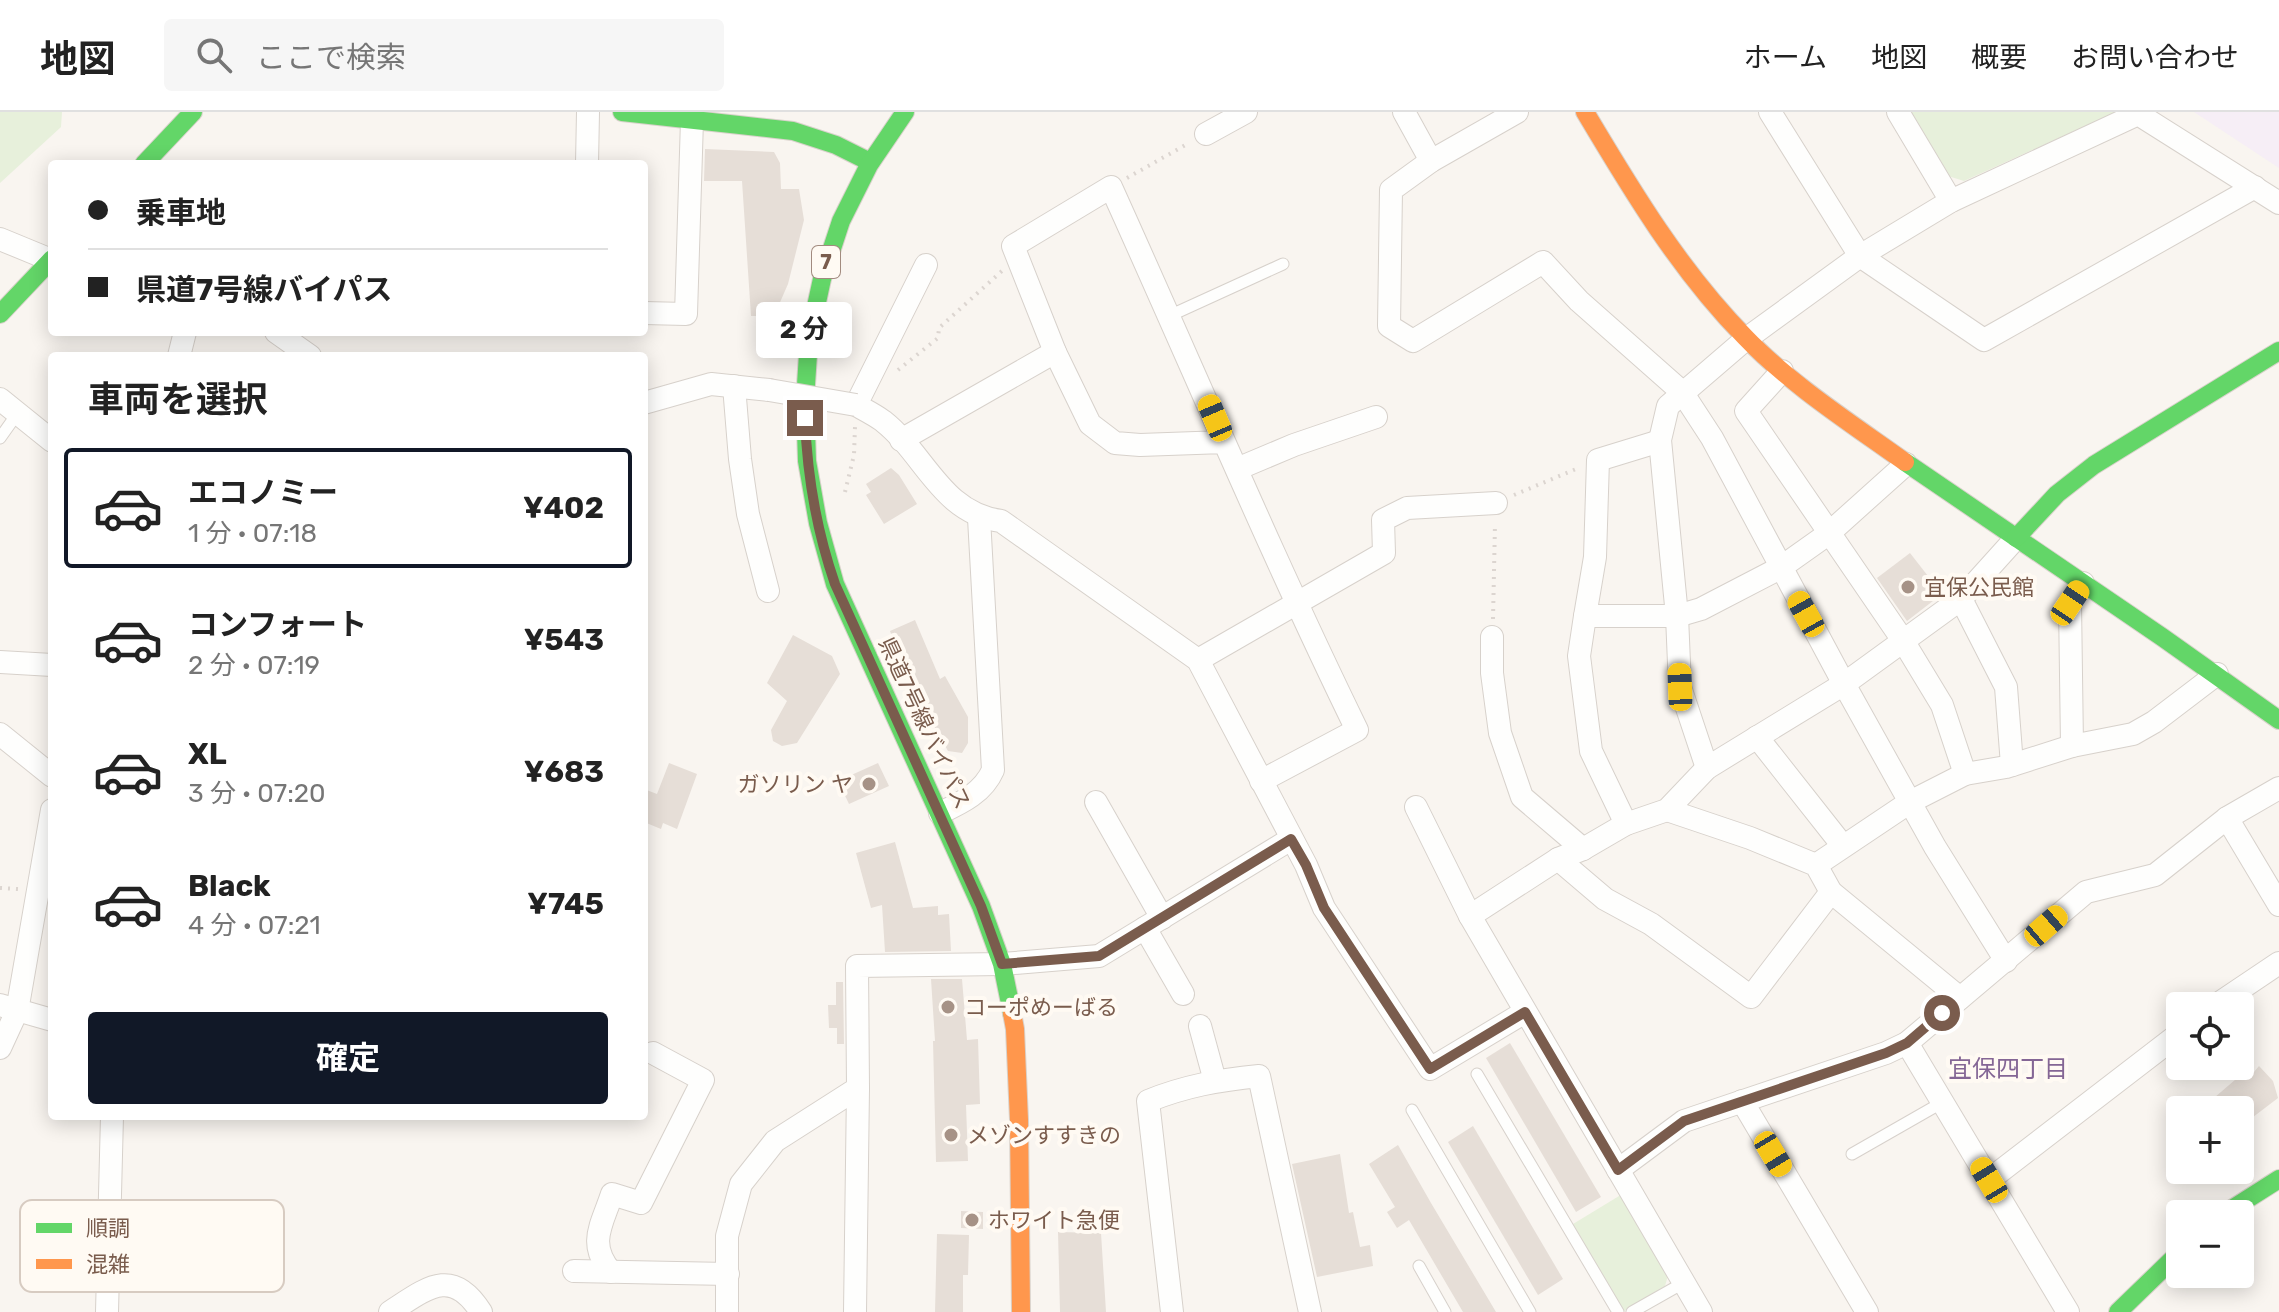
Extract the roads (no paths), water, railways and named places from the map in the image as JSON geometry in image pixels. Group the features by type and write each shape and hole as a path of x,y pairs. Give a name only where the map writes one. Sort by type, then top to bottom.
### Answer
{"main road":[{"path":"148,160 193,112"},
{"path":"624,112 793,131 836,145 870,162"},
{"name":"7","path":"870,162 905,112"},
{"path":"1585,112 1675,255 1746,339 1782,371 1906,464 2217,674 2279,720"},
{"name":"県道7号線バイパス","path":"870,162 841,219 813,309 805,370 808,468 823,549 835,584 981,906 1002,964 1015,1029 1021,1312"},
{"path":"0,314 48,263"},
{"path":"2016,538 2057,494 2094,465 2279,351"},
{"path":"2246,1200 2279,1179"},
{"path":"2118,1312 2166,1266"}],"street":[{"path":"587,160 588,112"},
{"path":"1206,134 1246,112"},
{"path":"1404,112 1431,161"},
{"path":"1517,112 1431,161 1391,190 1389,326 1413,341 1543,262 1590,311 1682,392 1712,438 1780,568 1935,847 2006,961"},
{"path":"1770,112 1860,256 1984,340 2255,187"},
{"path":"1898,112 1951,201"},
{"path":"1707,768 1680,687 1677,616 1660,441 1668,406 1682,392 1746,339 1860,256 1951,201 2138,114 2279,203"},
{"path":"648,313 686,314 692,120"},
{"path":"1224,442 1115,443 1090,424 1055,352 1013,246 1111,187 1237,469 1295,604 1357,730 1261,781"},
{"path":"0,239 48,257"},
{"path":"856,405 926,265"},
{"path":"282,336 304,352"},
{"path":"901,440 1055,352"},
{"path":"1782,371 1746,411 1902,639 1942,705 1965,774"},
{"path":"648,402 711,384 856,405 884,422 933,480 979,518 1001,521 1198,660 1306,865 1324,908 1430,1069 1525,1012"},
{"path":"734,386 748,514 768,591"},
{"path":"0,399 48,438"},
{"path":"1237,469 1294,445 1376,417"},
{"path":"1626,824 1591,751 1579,656 1595,557 1598,460 1660,441"},
{"path":"1585,616 1677,616 1701,609 1780,568 1828,534 1906,464"},
{"path":"1198,660 1384,553 1383,520 1407,508 1496,503"},
{"path":"940,813 978,792 993,770 979,518"},
{"path":"1470,916 1558,859 1583,849 1626,824 1667,810 1707,768 1844,684 1961,599 2016,538"},
{"path":"2072,746 2070,603 2083,583"},
{"path":"1961,599 2006,687 2012,765"},
{"path":"1492,637 1492,673 1500,733 1522,797 1583,849"},
{"path":"0,662 48,665"},
{"path":"1816,865 1910,802 1965,774 2012,765 2072,746 2133,734 2154,722 2217,674"},
{"path":"0,734 48,773"},
{"path":"1757,737 1843,846"},
{"path":"1618,1170 1684,1121 1886,1053 1907,1043 2086,892 2155,875 2227,818 2279,788"},
{"path":"1096,802 1154,923 1183,994"},
{"path":"1416,807 1470,916 1701,1312"},
{"path":"1667,810 1750,838 1816,865 1831,892 1960,998"},
{"path":"2227,818 2279,905"},
{"path":"0,1048 48,828"},
{"path":"855,1312 857,966 1002,964 1099,956 1291,839"},
{"path":"1558,859 1605,899 1651,924 1751,997 1831,892"},
{"path":"2236,992 2279,963"},
{"path":"9,1008 48,1019"},
{"path":"1200,1026 1215,1081"},
{"path":"1907,1043 2068,1312"},
{"path":"1989,1180 2166,1044"},
{"path":"611,1272 599,1258 597,1241 612,1194 641,1203 703,1080 653,1053"},
{"path":"1172,1312 1148,1101 1178,1089 1259,1076 1310,1312"},
{"path":"727,1312 727,1236 741,1184 775,1141 858,1088"},
{"path":"1742,1101 1867,1312"},
{"path":"110,1200 112,1120"},
{"path":"574,1271 728,1274"},
{"path":"390,1312 426,1290 444,1285 457,1285 470,1293 481,1312"},
{"path":"107,1312 108,1292"}],"lane":[{"path":"1169,316 1283,264"},
{"path":"0,438 17,414"},
{"path":"1477,1074 1618,1312"},
{"path":"1852,1154 1943,1102"},
{"path":"1412,1110 1530,1312"},
{"path":"1419,1266 1445,1312"},
{"path":"1632,1312 1685,1282"}],"place":[{"name":"宜保公民館","path":"1908,587"},
{"name":"ガソリン ヤ","path":"869,784"},
{"name":"コーポめーばる","path":"948,1007"},
{"name":"メゾンすすきの","path":"951,1135"},
{"name":"ホワイト急便","path":"972,1220"}],"district":[{"name":"宜保四丁目","path":"2008,1069"}]}
